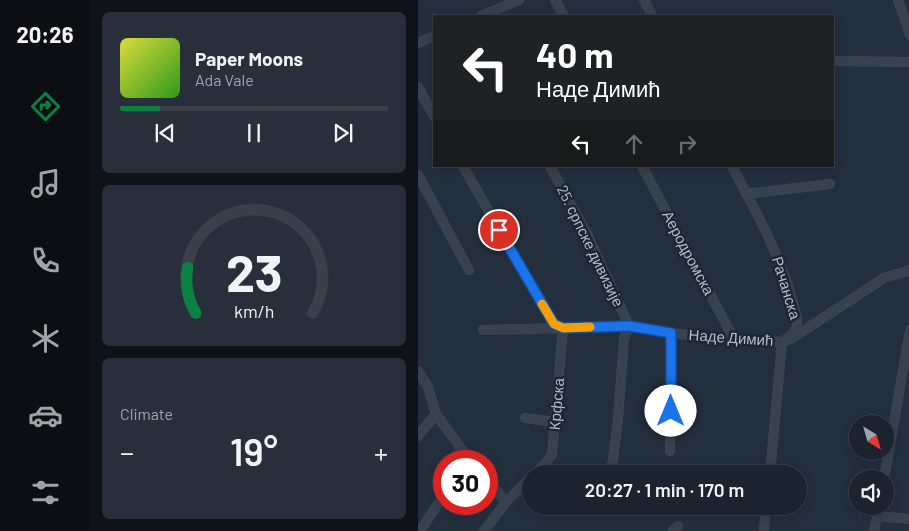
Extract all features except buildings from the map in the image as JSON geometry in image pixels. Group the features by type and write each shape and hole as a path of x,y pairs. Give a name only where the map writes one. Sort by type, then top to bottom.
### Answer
{"street":[{"path":"483,15 519,0"},
{"path":"555,0 563,15"},
{"path":"644,0 652,15"},
{"path":"898,0 910,35"},
{"path":"418,43 433,36"},
{"path":"834,61 910,62"},
{"path":"418,88 433,114"},
{"name":"Наде Димић","path":"464,167 554,324 563,328"},
{"name":"25. српске дивизије","path":"551,167 587,234 629,326 624,338 618,419 612,465"},
{"name":"Аеродромска","path":"643,167 734,338"},
{"name":"Рачанска","path":"732,167 778,259 789,287 798,320 797,328 793,334 782,342 771,465"},
{"path":"418,175 469,270"},
{"path":"746,194 830,184"},
{"name":"Наде Димић","path":"483,330 629,326 713,338 782,342 791,339 884,278 910,270"},
{"name":"Крфска","path":"544,465 552,454 563,328"},
{"path":"886,470 910,330"},
{"path":"670,451 671,333"},
{"path":"418,371 428,388 436,414 463,450"},
{"path":"418,436 436,414"},
{"path":"525,418 555,422"},
{"path":"485,531 506,502 522,486"},
{"path":"498,492 506,502"},
{"path":"420,531 433,512"},
{"path":"764,531 765,515"},
{"path":"874,531 877,516 910,519"}],"slow traffic":[{"path":"542,304 554,324 563,328 590,327"}],"route":[{"path":"499,230 554,324 563,328 629,326 671,333 671,411"}]}
